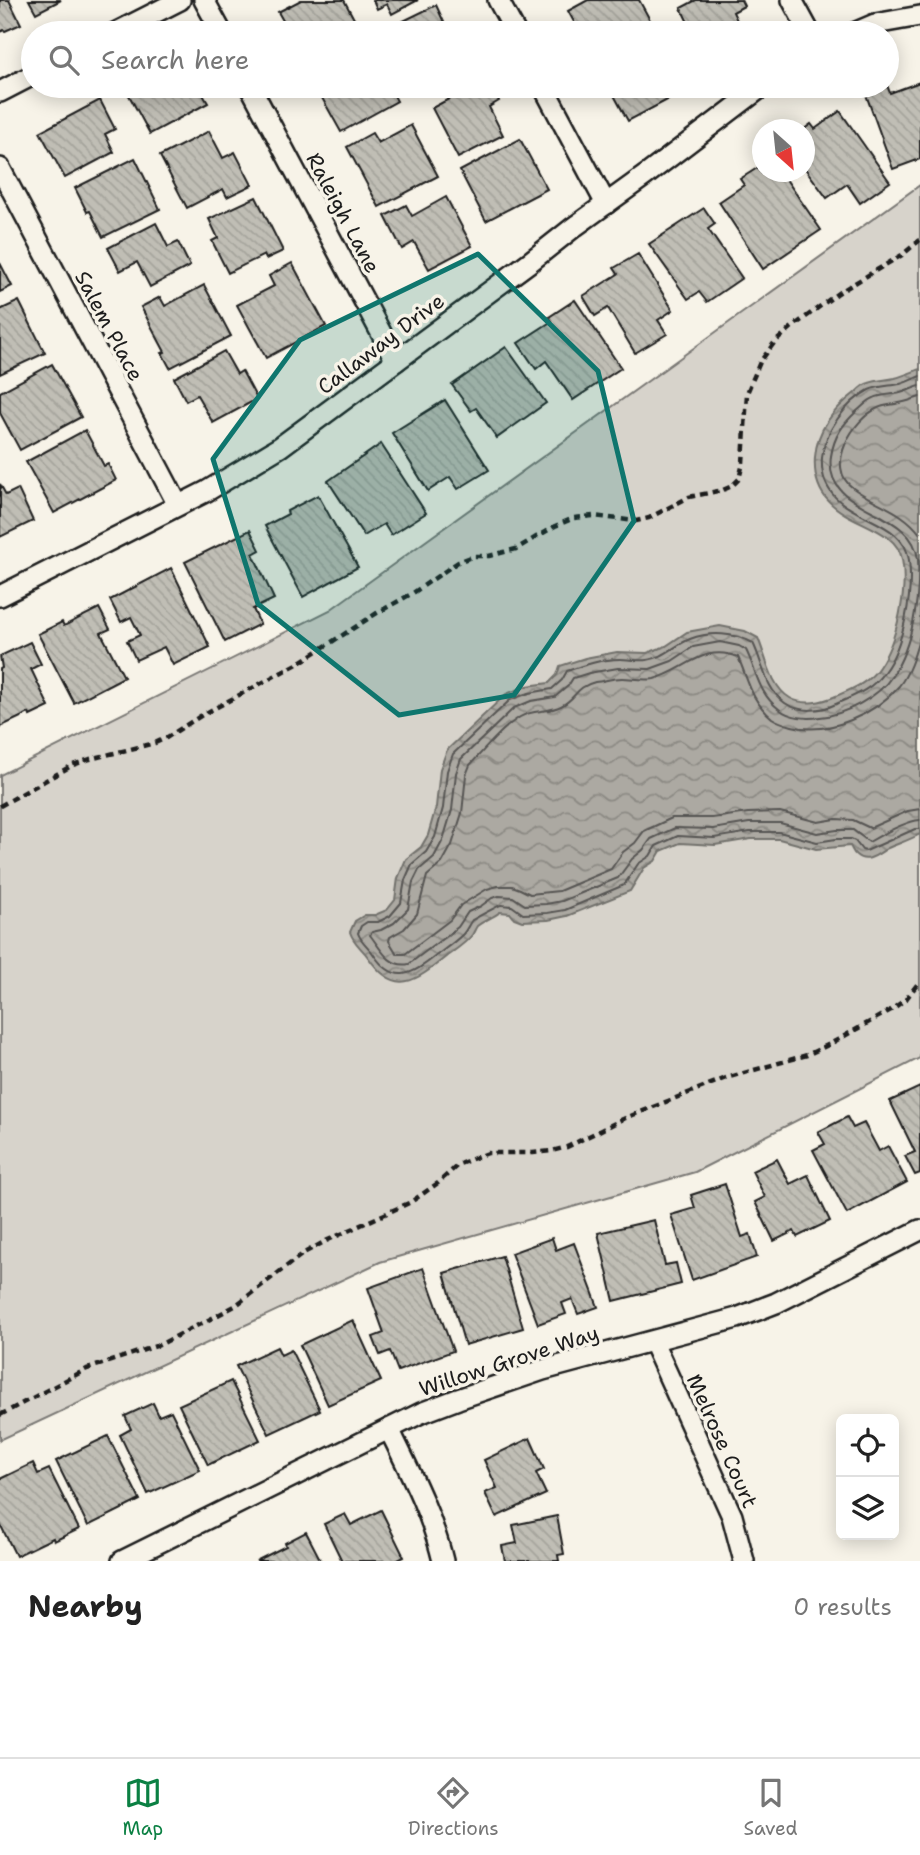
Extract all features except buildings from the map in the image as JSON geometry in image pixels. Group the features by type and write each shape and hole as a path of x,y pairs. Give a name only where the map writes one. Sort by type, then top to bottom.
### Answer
{"street":[{"path":"139,21 180,0"},
{"path":"204,0 215,21"},
{"path":"498,0 509,21"},
{"path":"792,0 803,21"},
{"path":"892,21 920,16"},
{"path":"0,92 21,81"},
{"name":"Raleigh Lane","path":"256,98 397,361"},
{"path":"550,98 606,204"},
{"name":"Callaway Drive","path":"0,596 207,491 280,447 748,98"},
{"name":"Salem Place","path":"0,168 178,505"},
{"name":"Willow Grove Way","path":"122,1561 421,1413 543,1370 737,1318 776,1303 918,1237"},
{"name":"Melrose Court","path":"653,1342 732,1516 744,1561"},
{"path":"389,1429 417,1485 443,1561"}],"path":[{"path":"0,806 73,765 166,738 202,715 299,663 377,613 414,593 458,562 474,556 489,556 516,549 574,518 593,516 636,521 649,518 689,498 732,486 738,479 743,463 747,393 760,362 774,343 838,293 902,255 920,240"},
{"path":"0,1415 87,1369 159,1345 235,1306 304,1253 411,1202 460,1164 488,1153 533,1153 567,1147 623,1119 726,1078 807,1055 891,1010 906,999 920,981"}],"highlighted area":[{"path":"478,254 598,371 634,521 514,695 399,715 258,604 213,459 300,340"}],"shaded area":[{"path":"920,185 920,1058 695,1172 380,1262 0,1440 0,775 330,610"}],"water":[{"path":"920,369 920,834 864,859 855,854 850,846 816,849 779,839 751,839 715,845 680,843 661,851 655,861 644,868 630,891 567,916 548,920 522,921 510,913 500,912 477,926 467,941 416,978 397,981 378,970 350,932 355,921 365,915 375,915 387,910 395,900 398,878 406,859 421,847 428,835 436,807 440,769 447,750 506,694 527,686 549,683 557,675 560,666 585,658 617,652 647,653 666,646 687,632 720,626 745,631 758,638 778,687 795,700 813,702 831,698 871,677 891,644 900,615 902,559 895,545 884,535 838,509 825,497 817,480 816,447 828,420 862,386"}]}
